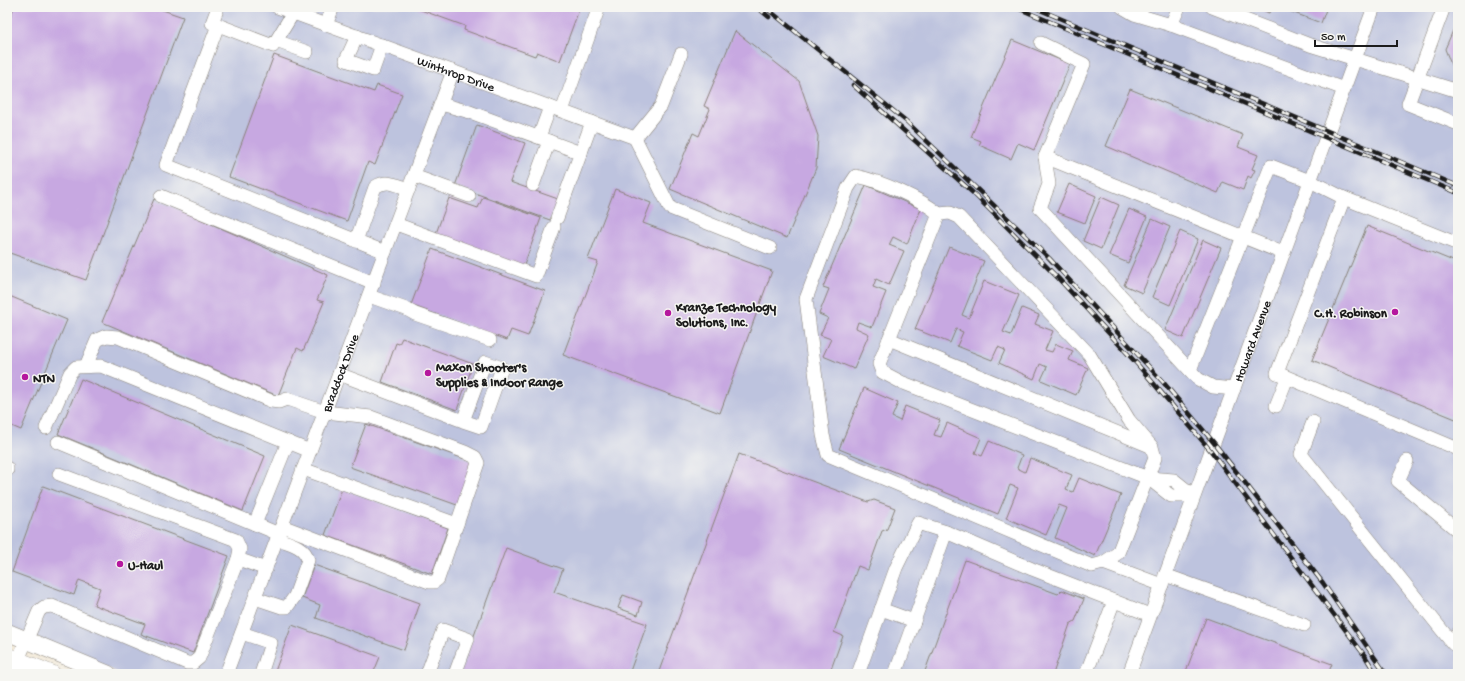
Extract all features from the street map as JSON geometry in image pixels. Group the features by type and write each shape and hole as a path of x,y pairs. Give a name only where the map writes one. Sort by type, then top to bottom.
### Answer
{"main road":[{"path":"7,632 108,674"},
{"path":"12,663 52,674"}],"street":[{"path":"218,7 212,23 273,46 293,13"},
{"name":"Winthrop Drive","path":"277,7 635,138"},
{"path":"326,25 333,7"},
{"path":"533,185 544,139 599,7"},
{"path":"1122,7 1134,14 1171,25 1344,89"},
{"path":"1171,25 1179,7"},
{"path":"1212,7 1355,60 1416,77 1458,91"},
{"name":"Howard Avenue","path":"1129,674 1374,7"},
{"path":"1444,7 1416,77 1408,104 1458,124"},
{"path":"218,25 166,165 385,252"},
{"path":"356,36 346,60 373,70 382,45"},
{"path":"276,41 307,52"},
{"path":"1041,43 1084,64 1045,157 1049,184 1040,208 1198,379 1214,387 1234,389"},
{"path":"681,54 661,106 635,138 670,208 770,248"},
{"name":"Braddock Drive","path":"226,674 453,71"},
{"path":"441,104 470,112 581,153"},
{"path":"396,224 536,276 592,122"},
{"path":"1045,157 1283,253"},
{"path":"1190,370 1271,166 1310,181 1344,198 1458,244"},
{"path":"856,176 867,178 928,204 939,214 950,213 959,216 1089,354 1129,420 1152,447 1155,458 1118,553 1104,563 1092,566 828,455 823,435 806,299 848,188 856,176"},
{"path":"356,241 375,187 382,183 411,182 469,196"},
{"path":"161,196 374,283"},
{"path":"1344,198 1277,373 1458,449"},
{"path":"939,214 879,364 882,372 901,382 1148,478 1174,480 1194,496"},
{"path":"369,296 490,340"},
{"path":"86,366 97,340 106,336 118,337 271,401 279,402 287,399 295,400 325,412 371,417 465,452 475,457 478,463 438,579 434,582 429,582 305,535 279,533"},
{"path":"889,339 1152,447"},
{"path":"339,374 481,427 502,368 486,362 463,420"},
{"path":"46,428 70,373 76,367 101,366 310,451"},
{"path":"1276,406 1287,378"},
{"path":"1313,422 1301,454 1454,644 1458,633"},
{"path":"58,442 279,533 307,554 308,560 295,596 287,607 282,607 255,598"},
{"path":"255,524 288,442"},
{"path":"1407,461 1398,481 1458,531"},
{"path":"304,469 457,524"},
{"path":"12,663 26,640 39,611 44,607 52,606 187,663 193,664 199,658 238,559 240,549 236,540 59,474"},
{"path":"858,674 896,568 918,523 946,532 1150,615"},
{"path":"895,674 946,532"},
{"path":"238,559 266,569"},
{"path":"1104,563 1163,580 1304,625"},
{"path":"1086,674 1114,601"},
{"path":"881,609 914,622"},
{"path":"427,674 443,630 468,639 455,674"},
{"path":"242,633 271,643 261,674"}],"shaded area":[{"path":"7,7 1458,7 1458,674 121,674 7,626"}],"building":[{"path":"14,7 154,7 183,17 86,280 7,252 7,27"},
{"path":"419,7 580,7 560,61 537,52 535,56 464,30 465,26 418,9"},
{"path":"1255,7 1271,7 1269,13"},
{"path":"1278,7 1327,7 1321,23"},
{"path":"1458,19 1458,69 1452,67 1445,49"},
{"path":"735,31 799,81 818,136 816,168 787,238 670,189 693,133 699,136 710,109 704,106"},
{"path":"1012,40 1070,64 1034,150 1018,143 1011,159 979,145 981,141 971,137"},
{"path":"274,55 374,92 377,85 402,94 375,165 368,162 347,221 229,177"},
{"path":"1130,89 1243,135 1238,147 1258,155 1252,169 1255,170 1251,178 1248,176 1243,190 1223,182 1218,193 1106,146"},
{"path":"477,125 525,143 510,182 558,199 550,220 455,186"},
{"path":"1069,184 1096,196 1085,223 1057,212"},
{"path":"866,185 921,209 907,244 893,237 889,245 904,251 889,285 876,279 873,287 886,292 872,327 858,322 856,328 869,334 854,369 823,356 831,339 820,335 828,318 819,314 829,289 823,287"},
{"name":"Kranze Technology Solutions, Inc.","path":"615,189 651,203 643,223 772,271 720,413 563,355 598,262 588,259"},
{"path":"483,197 541,218 523,268 435,236 449,198 478,208"},
{"path":"1101,197 1119,205 1101,249 1083,241"},
{"path":"154,199 328,275 317,300 324,302 303,351 297,348 278,396 102,322"},
{"path":"1129,209 1147,217 1128,263 1109,255"},
{"path":"1152,219 1170,227 1142,293 1124,285"},
{"name":"C.H. Robinson","path":"1367,226 1458,263 1458,420 1312,360"},
{"path":"1180,231 1198,239 1170,305 1152,297"},
{"path":"1203,240 1221,248 1183,338 1165,330"},
{"path":"949,247 984,261 962,315 969,318 984,281 1019,295 1003,332 1011,335 1022,308 1039,315 1035,324 1053,331 1045,350 1052,352 1056,344 1073,351 1069,360 1088,368 1076,395 1041,380 1047,367 1040,364 1034,379 999,363 1005,350 998,347 992,360 957,346 963,332 956,329 950,343 915,329"},
{"path":"432,249 545,291 528,336 511,330 507,340 411,305"},
{"name":"NTN","path":"7,295 67,320 21,430 7,424"},
{"name":"Maxon Shooter's Supplies & Indoor Range","path":"402,338 473,364 457,410 382,382 396,343 399,344"},
{"path":"81,379 265,456 243,511 58,434"},
{"path":"864,388 898,403 892,417 900,421 905,406 940,420 934,435 941,437 947,423 981,438 975,453 982,456 989,441 1022,455 1017,468 1025,472 1030,458 1072,475 1066,489 1073,492 1079,478 1121,495 1095,556 1055,538 1067,508 1059,505 1046,535 1006,518 1018,488 1010,485 998,514 839,449"},
{"path":"366,424 473,462 457,505 350,467"},
{"path":"739,454 868,502 874,500 895,508 887,529 882,531 868,570 858,566 834,632 843,636 830,672 831,674 658,674"},
{"name":"U-Haul","path":"43,486 229,556 193,653 141,634 145,624 94,605 100,588 79,580 74,595 12,572"},
{"path":"342,489 448,528 432,574 325,535"},
{"path":"506,548 563,569 554,592 647,624 629,674 460,674"},
{"path":"965,560 1058,594 1062,590 1084,599 1075,621 1070,624 1053,674 924,674"},
{"path":"314,565 420,603 404,650 316,618 320,605 302,598"},
{"path":"623,595 642,602 638,615 618,608"},
{"path":"1206,618 1332,664 1328,674 1185,674"},
{"path":"292,625 380,657 373,674 274,674"}],"railway":[{"path":"757,7 769,17"},
{"path":"765,7 906,121 1049,258 1163,382 1214,443 1323,583 1386,674"},
{"path":"1015,7 1458,193"},
{"path":"1033,7 1458,186"},
{"path":"853,85 972,192 1058,278 1138,365 1211,451 1365,656 1376,674"}],"place":[{"name":"C.H. Robinson","path":"1395,312"},
{"name":"Kranze Technology Solutions, Inc.","path":"668,313"},
{"name":"Maxon Shooter's Supplies & Indoor Range","path":"428,373"},
{"name":"NTN","path":"25,377"},
{"name":"U-Haul","path":"120,564"}]}
